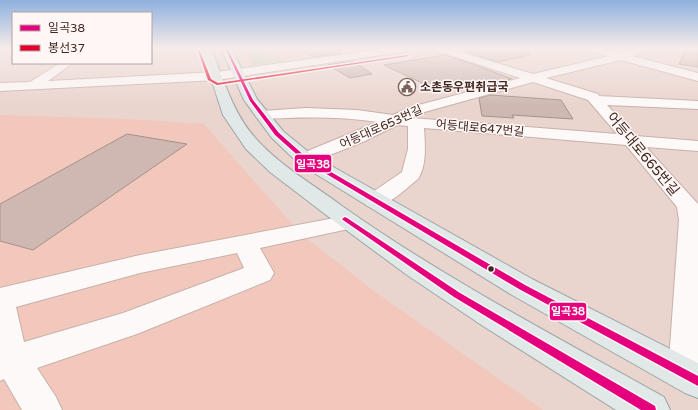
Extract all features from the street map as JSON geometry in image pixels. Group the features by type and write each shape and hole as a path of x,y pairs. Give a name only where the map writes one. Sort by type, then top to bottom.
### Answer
{"main road":[{"path":"222,67 251,100 277,134 305,159 375,202 522,287 692,378"},
{"path":"227,67 230,115 252,145 277,168 350,222 416,268 494,318 651,410"}],"street":[{"path":"33,85 61,67"},
{"path":"0,86 228,75 280,67"},
{"name":"어등대로665번길","path":"499,67 593,97 693,207 691,220 692,378"},
{"name":"어등대로653번길","path":"305,159 360,137 416,110 577,67"},
{"path":"665,67 698,76"},
{"path":"597,100 698,106"},
{"name":"어등대로647번길","path":"262,115 306,112 356,114 416,123 698,146"},
{"path":"375,202 412,175 417,149 416,123"},
{"path":"0,300 140,264 350,222"},
{"path":"6,363 126,325 260,273 245,243"},
{"path":"0,304 6,363 43,410"}],"shaded area":[{"path":"0,115 129,119 204,124 300,233 374,291 543,410 0,410"}],"building":[{"path":"332,67 362,67 372,74 350,78"},
{"path":"389,67 481,67 512,79 477,86 476,81 437,90"},
{"path":"490,95 561,100 573,119 512,115 514,118 482,116 479,98"},
{"path":"127,134 187,144 33,250 0,241 0,204"}],"transit line":[{"name":"봉선37","path":"205,67 210,80 217,84 332,67"},
{"name":"일곡38","path":"235,67 251,100 277,134 305,159 522,287 698,381"},
{"name":"일곡38","path":"345,219 457,295 651,410"}],"place":[{"name":"소촌동우편취급국","path":"407,87"}]}
